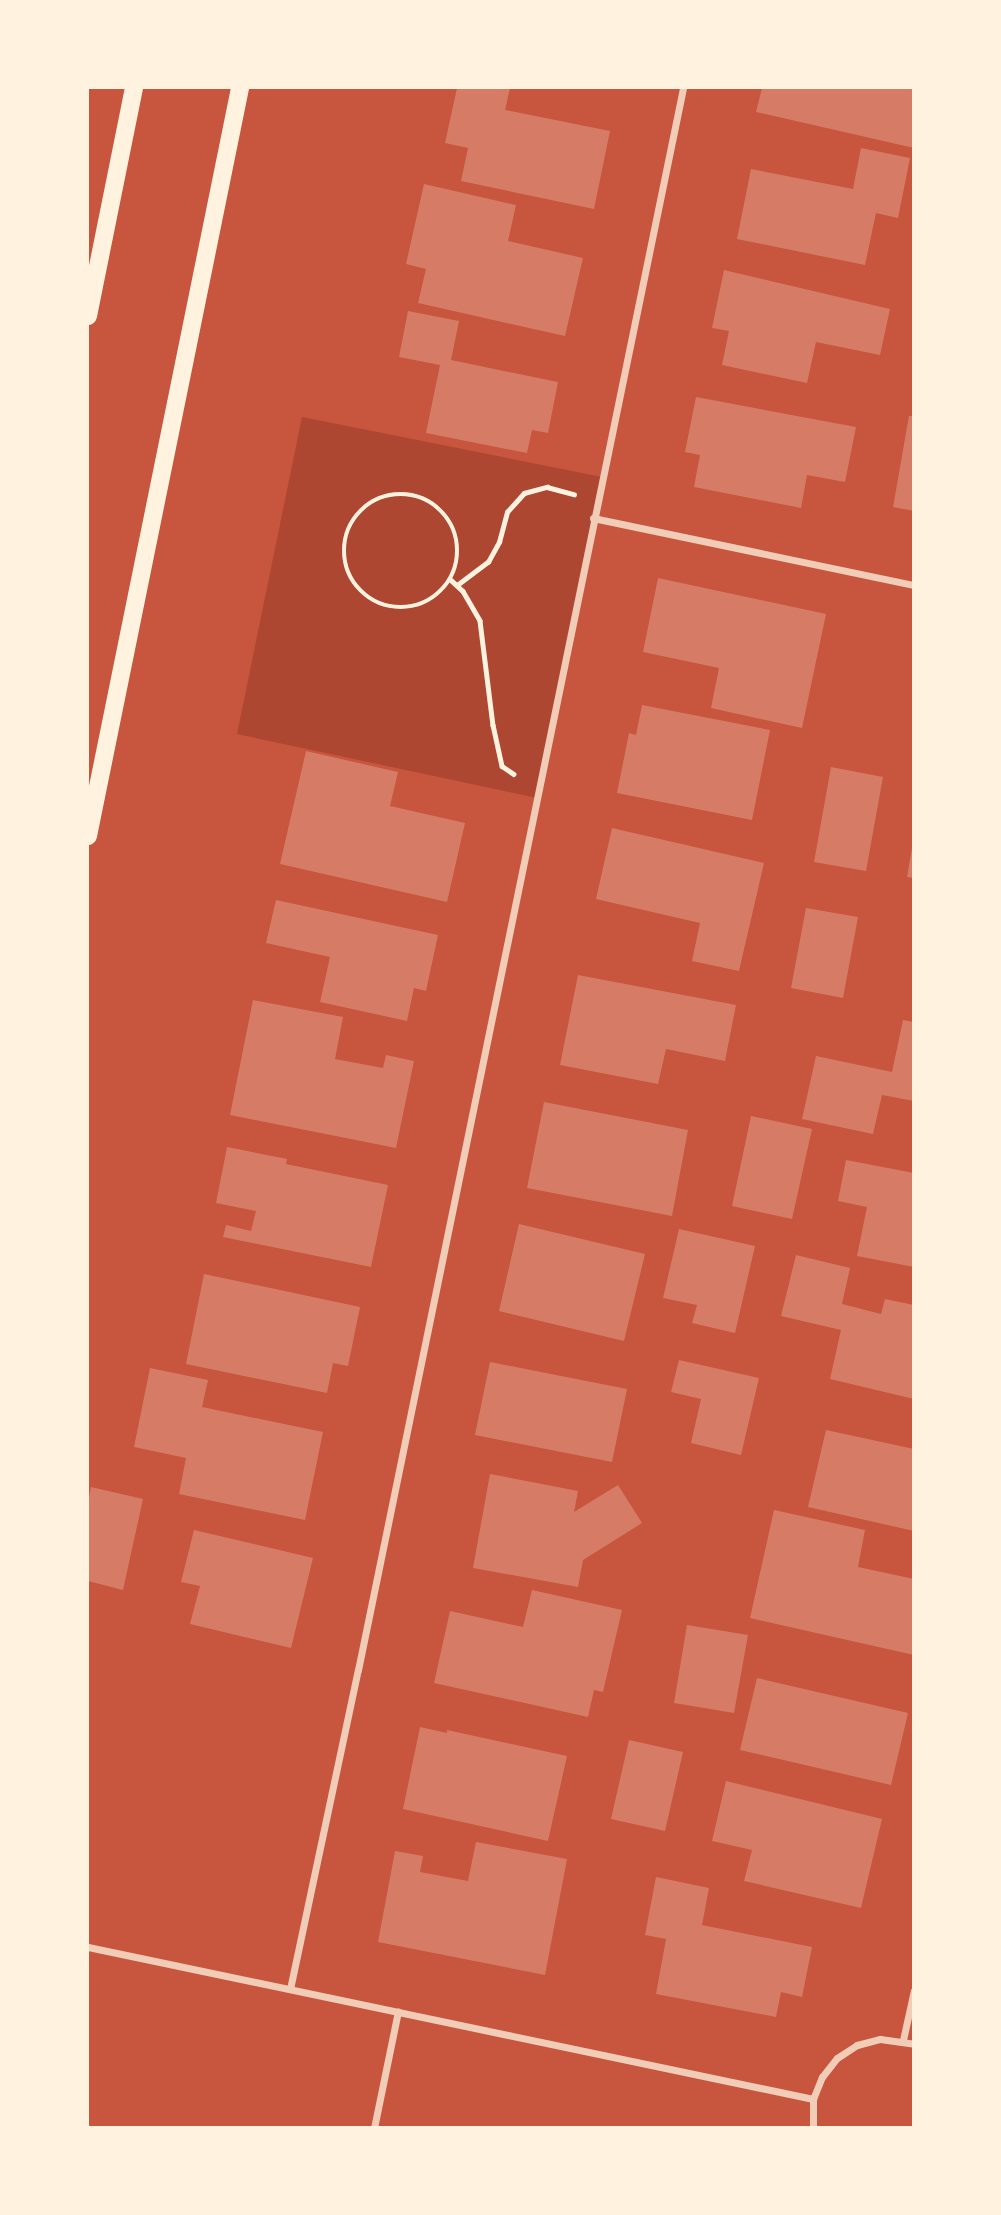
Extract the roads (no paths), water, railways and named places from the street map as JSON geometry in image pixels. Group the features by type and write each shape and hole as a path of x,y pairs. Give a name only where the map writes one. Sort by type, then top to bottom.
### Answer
{"main road":[{"path":"88,316 134,88"},
{"path":"88,836 240,88"}],"street":[{"path":"290,1989 683,88"},
{"path":"593,518 914,585"},
{"path":"88,1947 813,2099"},
{"path":"903,2040 914,1990"},
{"path":"374,2127 398,2011"},
{"path":"813,2127 813,2099 822,2077 836,2058 857,2045 880,2039 903,2040 914,2044"}]}
